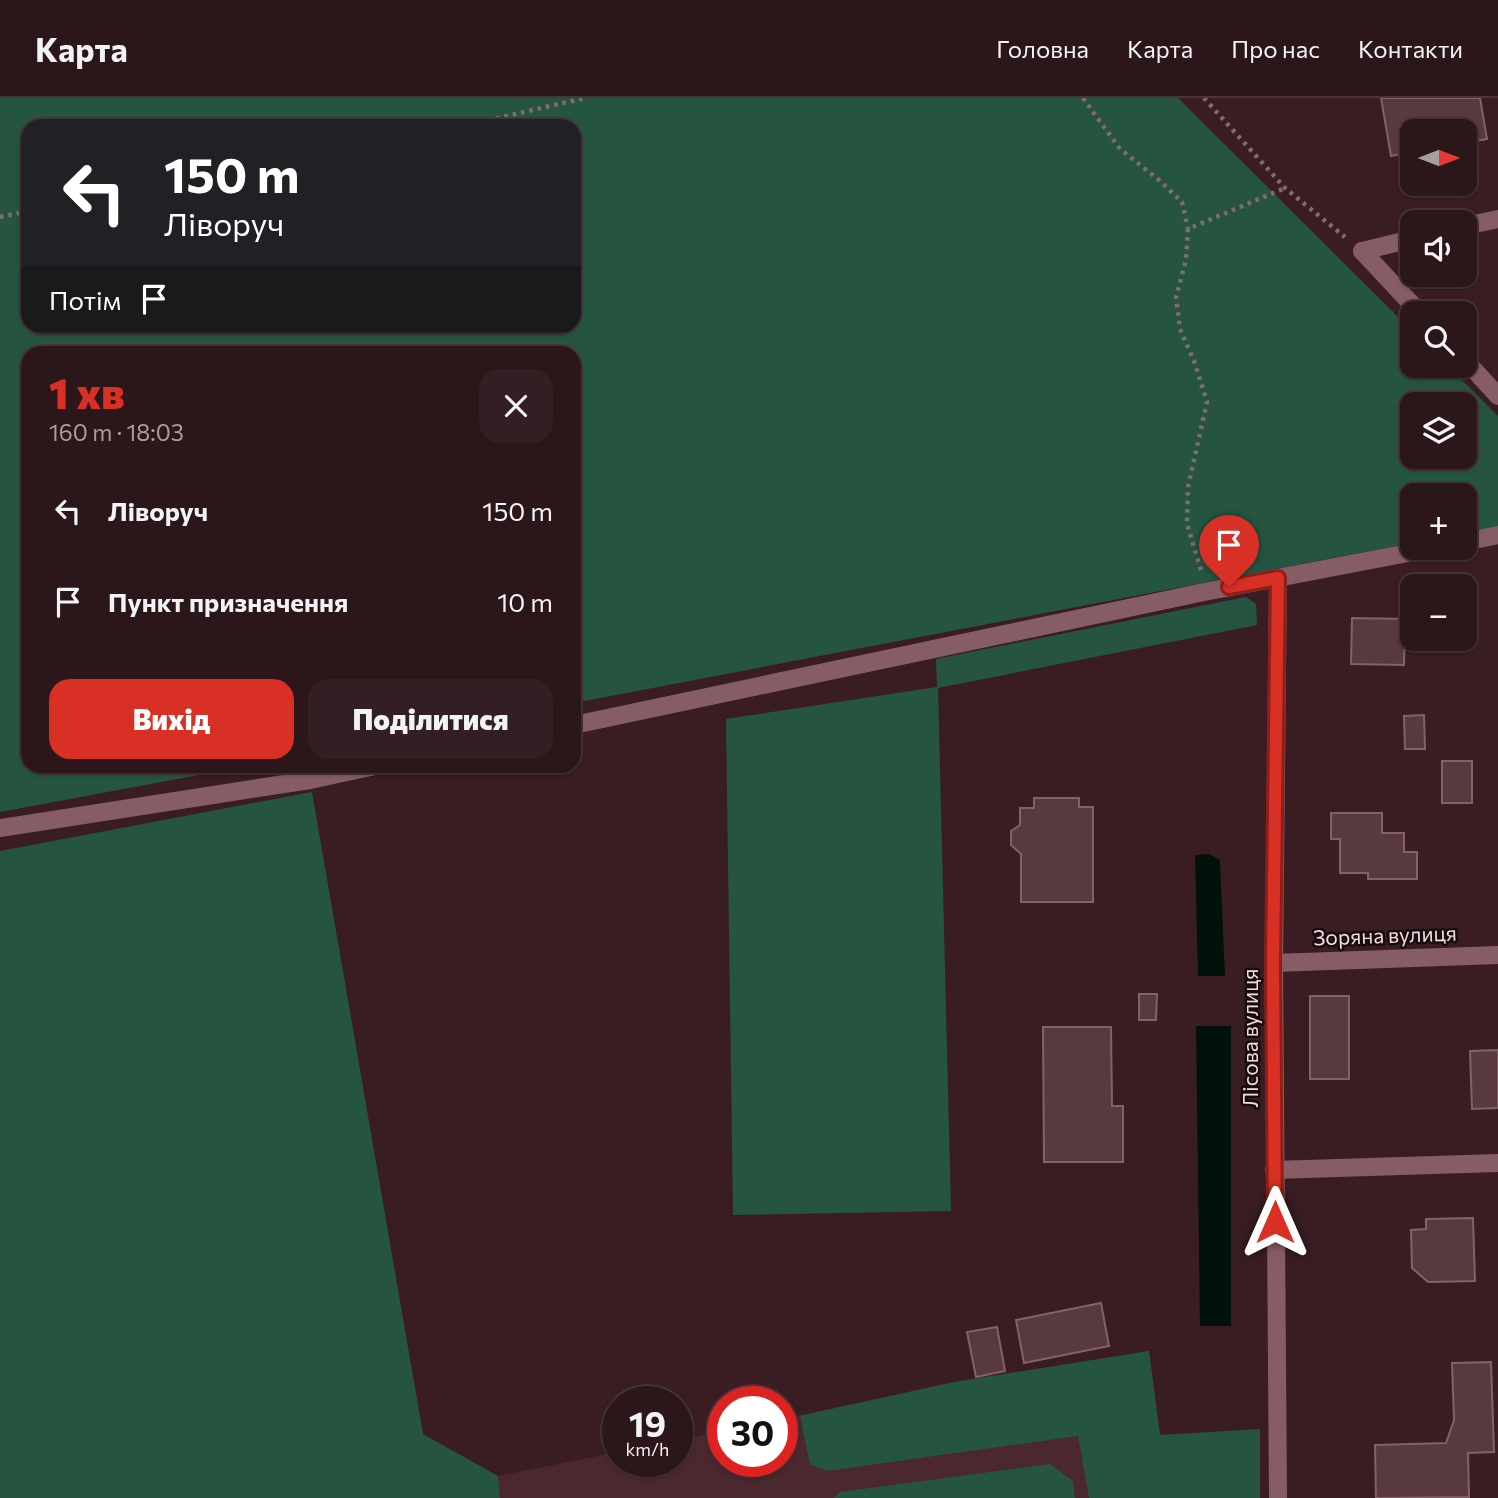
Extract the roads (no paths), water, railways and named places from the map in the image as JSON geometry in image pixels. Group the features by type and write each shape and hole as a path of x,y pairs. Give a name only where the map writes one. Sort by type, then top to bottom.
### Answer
{"street":[{"path":"1477,223 1498,219"},
{"path":"1400,242 1362,251 1409,301"},
{"path":"1477,373 1498,396"},
{"path":"1477,540 1498,536"},
{"path":"581,723 1204,592 1400,555"},
{"name":"Лісова вулиця","path":"1278,578 1273,963 1278,1498"},
{"path":"0,828 342,773"},
{"name":"Зоряна вулиця","path":"1273,963 1498,955"},
{"path":"1275,1170 1498,1163"}]}
